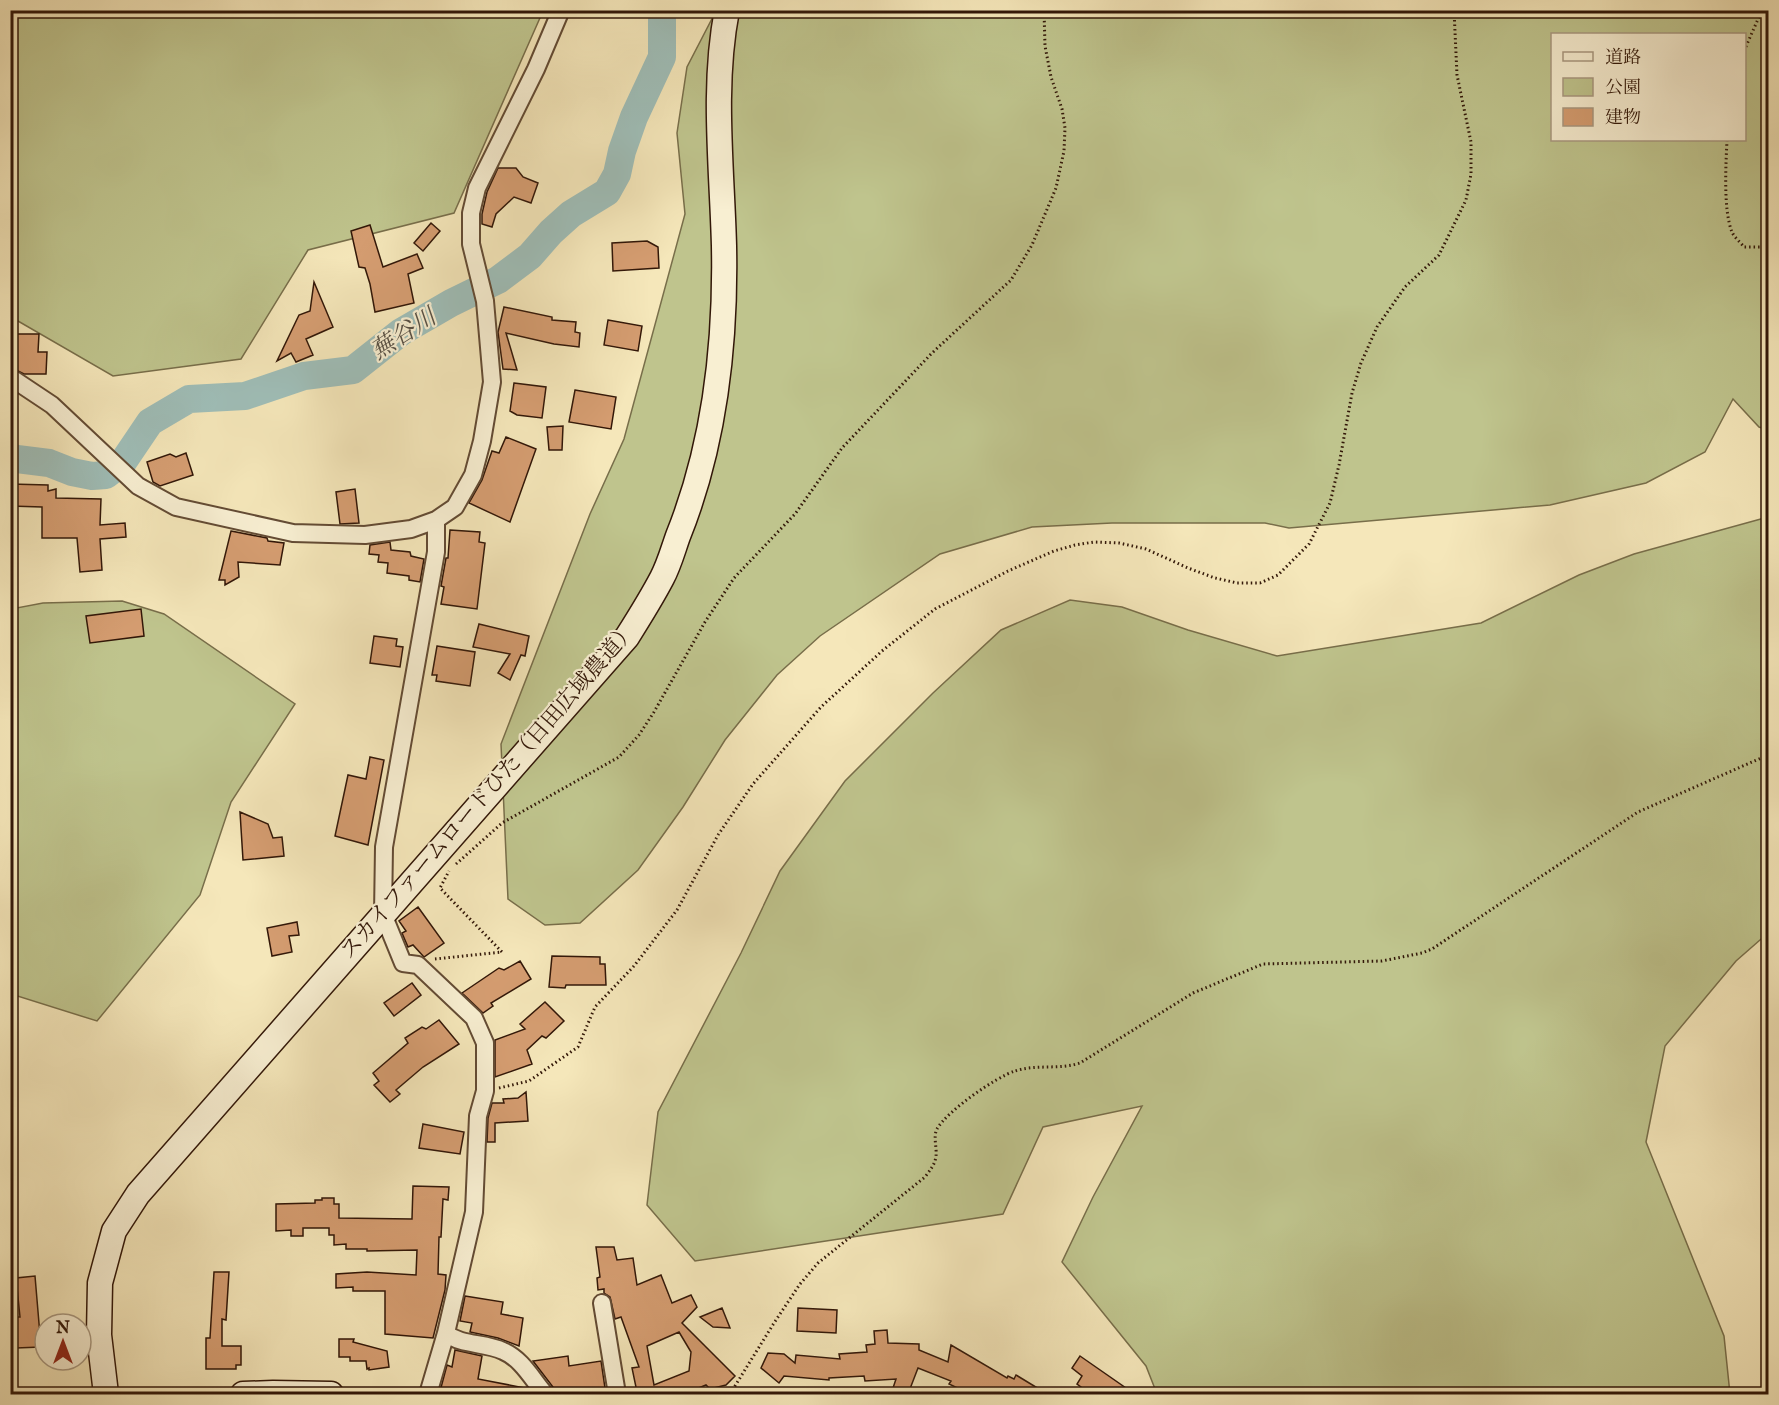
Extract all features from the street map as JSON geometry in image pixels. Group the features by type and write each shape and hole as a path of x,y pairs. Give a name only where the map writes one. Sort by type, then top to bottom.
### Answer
{"street":[{"path":"10,377 52,405 138,486 176,507 292,533 365,534 411,529 436,520 455,507 473,475 482,441 492,382 485,301 481,276 471,244 471,213 477,188 536,69 561,10"},
{"name":"スカイファームロードひた（日田広域農道）","path":"106,1395 99,1335 100,1284 114,1231 138,1194 627,637 663,577 688,513 709,436 720,363 724,247 719,106 727,10"},
{"path":"428,1395 446,1333 474,1212 478,1116 485,1091 485,1043 474,1018 418,965 403,963 383,914 384,847 436,552 436,520"},
{"path":"602,1304 617,1395"},
{"path":"446,1333 455,1341 484,1344 505,1351 520,1363 545,1395"},
{"path":"243,1395 273,1393 331,1395"}],"path":[{"path":"403,963 502,952 440,888 450,868 502,823 619,757 639,735 654,712 705,622 734,578 795,514 842,448 932,353 1011,280 1032,245 1056,188 1064,151 1064,118 1051,77 1045,46 1044,10"},
{"path":"485,1091 529,1081 578,1047 595,1007 634,966 677,910 718,834 753,784 821,707 882,651 935,609 1008,571 1074,545 1094,542 1119,543 1146,549 1215,578 1237,583 1260,583 1278,575 1309,544 1330,503 1352,393 1361,363 1377,327 1405,287 1439,255 1466,200 1471,174 1471,142 1457,75 1454,10"},
{"path":"1746,46 1762,10"},
{"path":"1727,141 1728,210 1732,232 1744,247 1768,247"},
{"path":"730,1395 800,1284 818,1263 925,1177 934,1166 936,1158 936,1130 953,1111 988,1085 1015,1071 1067,1068 1080,1064 1193,993 1263,964 1382,961 1432,949 1638,812 1768,754"}],"green space":[{"path":"11,11 543,11 454,213 308,250 241,359 113,376 11,317"},
{"path":"716,11 1768,11 1768,430 1759,427 1733,399 1705,452 1646,483 1550,505 1289,528 1265,523 1112,523 1032,527 940,554 820,636 777,675 725,740 683,807 638,870 580,923 545,925 508,899 501,744 590,514 624,439 685,214 677,133 687,67"},
{"path":"1768,517 1768,933 1736,961 1665,1046 1646,1142 1724,1336 1730,1394 1157,1394 1146,1366 1062,1262 1093,1197 1142,1106 1043,1127 1003,1214 695,1261 647,1205 658,1112 741,953 780,871 845,781 933,693 1001,630 1070,600 1122,607 1188,630 1277,656 1481,623 1579,575 1634,554"},
{"path":"122,601 164,614 295,704 231,802 200,895 97,1021 11,994 11,609 43,603"}],"building":[{"path":"498,168 516,168 523,177 538,183 531,203 514,197 496,214 492,227 482,224 482,214 487,192"},
{"path":"431,223 440,231 423,251 414,243"},
{"path":"370,225 383,267 417,254 423,268 408,274 414,303 375,312 370,284 365,268 359,267 351,231"},
{"path":"647,241 658,247 659,268 613,271 612,243"},
{"path":"314,282 333,327 306,339 313,355 296,362 291,353 277,361 299,315 310,311"},
{"path":"504,307 552,317 552,320 576,322 575,332 580,333 579,347 506,333 517,370 503,369 498,332"},
{"path":"608,320 642,326 638,351 604,345"},
{"path":"10,334 39,334 38,352 47,352 46,374 24,374 10,367"},
{"path":"514,383 546,387 542,418 517,415 510,411"},
{"path":"575,390 616,397 611,429 569,422"},
{"path":"563,426 562,450 549,450 547,427"},
{"path":"506,437 536,449 510,522 469,503 482,480 492,451 499,453"},
{"path":"186,453 193,475 160,486 153,482 147,462 170,454 176,457"},
{"path":"10,484 48,485 48,491 56,489 56,498 101,499 100,525 125,523 126,537 100,539 102,570 80,572 77,538 42,538 42,507 10,506"},
{"path":"355,489 359,523 340,524 336,492"},
{"path":"450,530 480,532 479,542 485,543 477,609 441,604 444,587 441,586 446,558 448,558"},
{"path":"231,531 284,543 280,565 238,562 239,577 225,585 225,580 219,580"},
{"path":"390,542 391,550 410,552 411,556 424,559 420,582 409,580 409,576 387,573 388,563 378,562 379,555 369,554 370,545"},
{"path":"141,609 144,636 90,643 86,616"},
{"path":"479,624 529,636 525,656 521,655 510,680 498,673 510,654 473,647"},
{"path":"374,636 397,639 396,646 403,647 400,667 370,663"},
{"path":"437,646 475,652 470,686 436,681 437,675 432,675"},
{"path":"370,757 384,760 368,845 335,836 348,775 366,779"},
{"path":"240,812 268,824 273,838 282,837 284,856 243,860"},
{"path":"418,907 444,943 424,957 413,945 408,947 402,933 406,931 399,921"},
{"path":"297,922 299,935 289,936 292,952 272,956 267,928"},
{"path":"552,956 600,957 600,964 605,964 606,985 549,987"},
{"path":"520,961 531,979 491,1003 493,1006 483,1013 462,993 499,968 504,970"},
{"path":"412,983 421,995 394,1016 384,1003"},
{"path":"545,1002 564,1021 546,1038 542,1036 527,1050 532,1064 495,1077 495,1040 525,1029 520,1024"},
{"path":"439,1020 459,1044 423,1067 396,1090 400,1094 390,1102 374,1085 379,1081 373,1073 408,1043 405,1038 422,1027 426,1029"},
{"path":"526,1092 528,1121 495,1123 495,1142 487,1142 488,1118 492,1103 504,1103 503,1099 518,1098"},
{"path":"423,1124 464,1132 460,1154 419,1148"},
{"path":"413,1186 449,1187 448,1200 443,1199 441,1237 439,1237 438,1274 446,1275 445,1290 433,1338 385,1334 385,1291 353,1291 353,1287 336,1288 336,1274 367,1272 416,1275 417,1250 346,1249 346,1244 334,1245 334,1235 329,1235 329,1228 303,1228 303,1236 291,1236 291,1230 276,1231 276,1204 315,1203 315,1200 322,1200 322,1198 334,1198 334,1204 339,1204 339,1218 412,1219"},
{"path":"596,1247 614,1247 617,1260 633,1258 637,1285 661,1275 672,1303 691,1295 697,1307 682,1323 735,1376 726,1385 710,1389 706,1385 682,1395 633,1395 637,1392 632,1368 639,1367 621,1317 615,1319 610,1297 604,1293 604,1289 598,1290 597,1278 600,1277","holes":["679,1332 691,1352 689,1371 654,1385 647,1346"]},
{"path":"214,1272 229,1272 226,1320 222,1319 222,1346 241,1346 241,1365 236,1365 236,1369 206,1369 206,1338 210,1338"},
{"path":"35,1276 38,1312 33,1312 33,1347 16,1348 15,1317 20,1317 16,1278"},
{"path":"465,1296 503,1302 501,1314 523,1318 519,1346 498,1338 470,1332 472,1323 460,1321"},
{"path":"722,1308 730,1328 713,1327 700,1317"},
{"path":"798,1308 837,1310 836,1333 797,1331"},
{"path":"887,1330 888,1343 919,1344 919,1350 948,1362 951,1345 1007,1378 1008,1376 1014,1379 1016,1375 1049,1395 972,1395 949,1384 951,1381 918,1368 908,1394 893,1388 896,1379 865,1381 864,1376 829,1378 829,1380 784,1376 779,1383 761,1368 768,1353 784,1354 795,1363 796,1355 840,1359 839,1354 867,1352 866,1345 875,1344 874,1331"},
{"path":"339,1339 354,1339 353,1342 387,1351 389,1367 369,1370 366,1361 350,1361 350,1357 339,1357"},
{"path":"455,1350 482,1356 478,1379 525,1388 525,1395 439,1395 447,1365 452,1367"},
{"path":"568,1356 569,1366 601,1361 606,1395 555,1395 553,1387 533,1361"},
{"path":"1080,1356 1136,1395 1092,1395 1077,1384 1082,1376 1072,1368"}],"waterway":[{"name":"蕪谷川","path":"10,457 49,463 72,472 92,476 106,475 123,462 150,422 189,399 245,396 304,376 353,370 401,332 451,303 498,280 530,256 571,214 607,192 617,174 634,117 662,57 662,10"}]}
